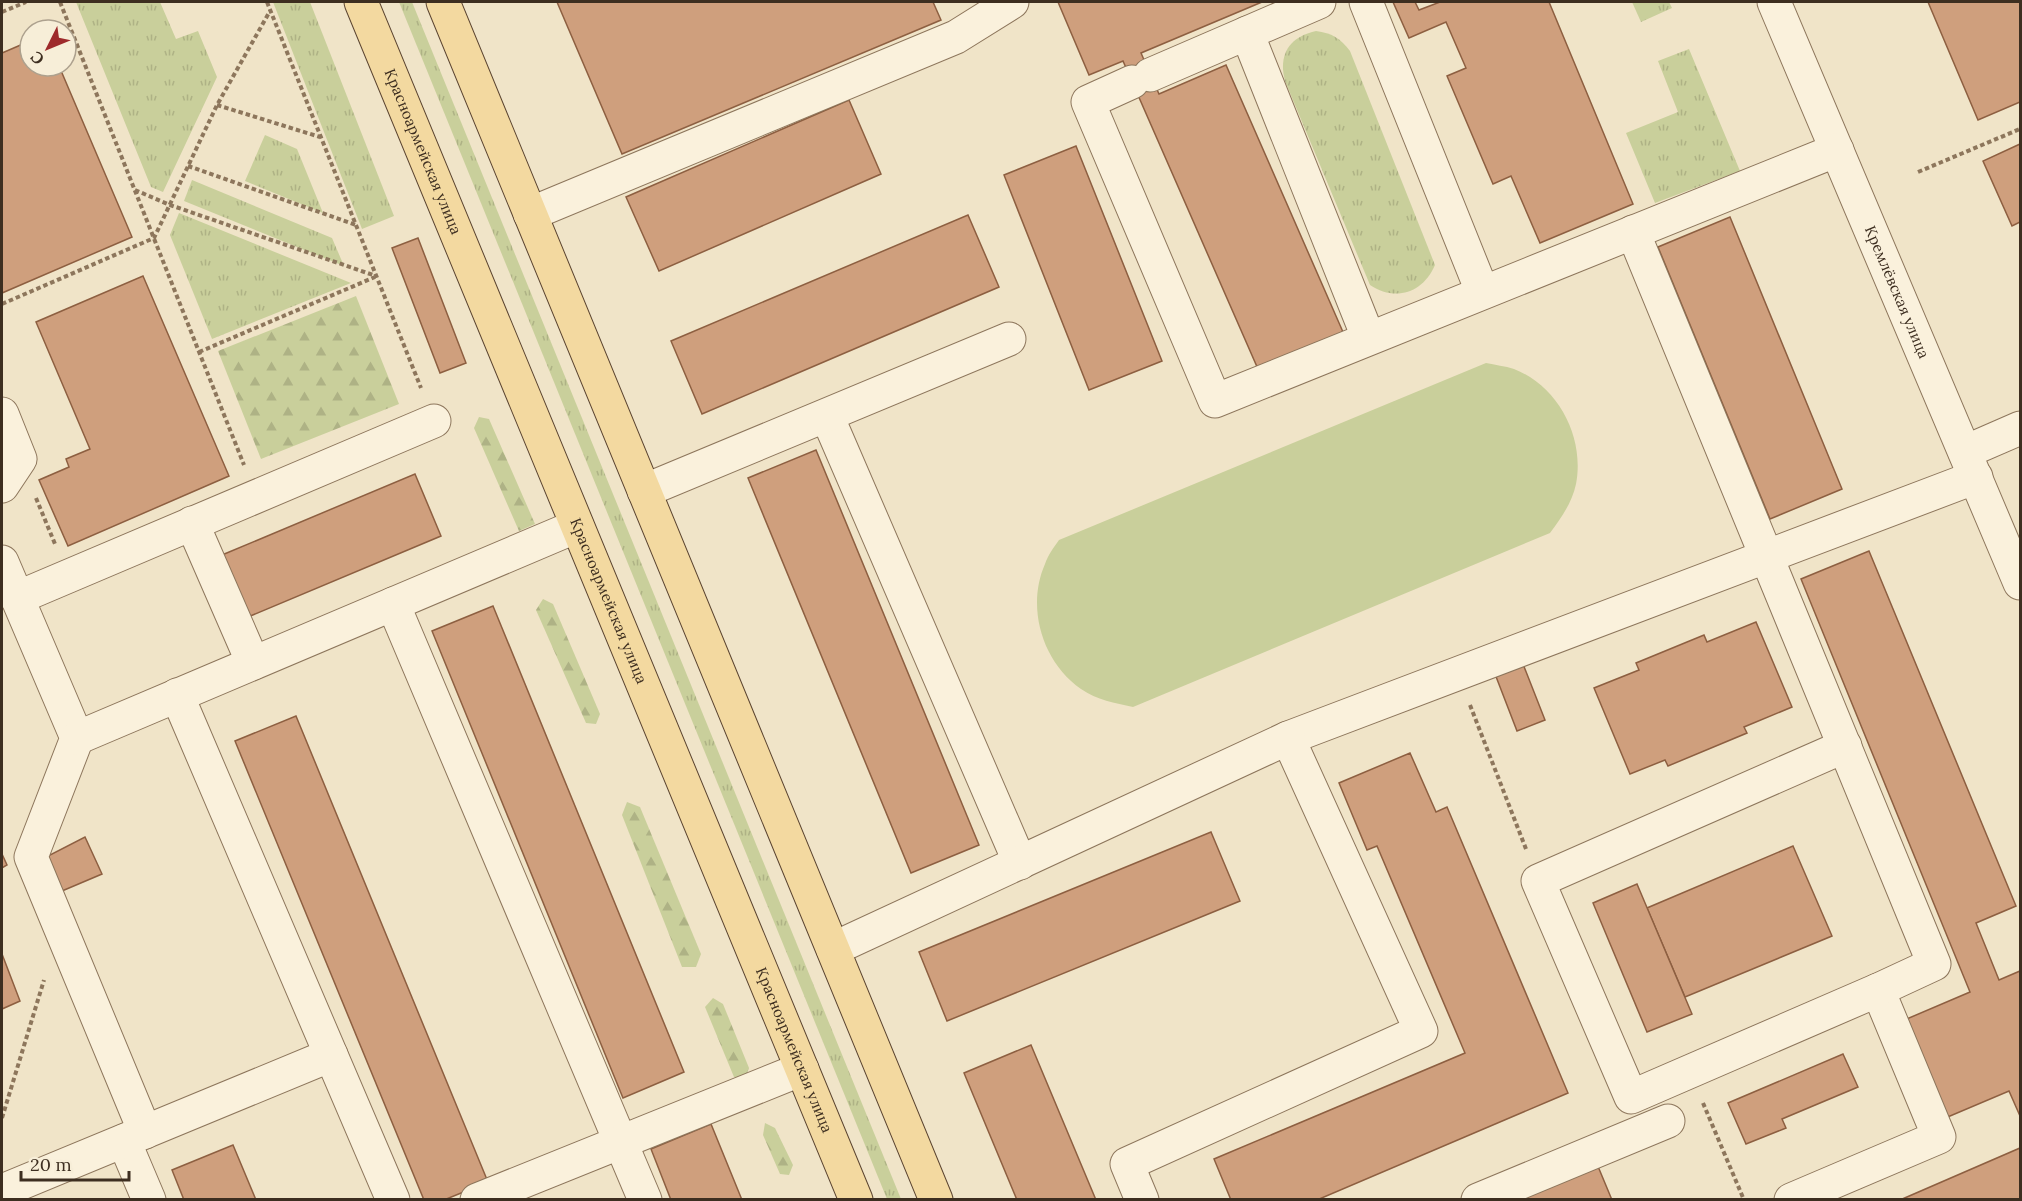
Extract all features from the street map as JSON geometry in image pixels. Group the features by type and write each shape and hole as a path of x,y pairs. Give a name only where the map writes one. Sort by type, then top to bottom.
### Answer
{"main road":[{"name":"Красноармейская улица","path":"361,2 855,1200"},
{"path":"443,2 936,1200"}],"street":[{"path":"530,214 956,37 1012,2"},
{"path":"1319,2 1088,102 1215,401 1368,337 1837,150"},
{"path":"1366,2 1482,291"},
{"name":"Кремлёвская улица","path":"1774,2 2020,583"},
{"path":"1247,33 1368,337"},
{"path":"1634,232 1768,557 1934,964 1631,1097 1538,881 1845,746"},
{"path":"644,491 1009,339"},
{"path":"2,414 20,459 2,486"},
{"path":"827,416 1020,863"},
{"path":"17,598 434,421"},
{"path":"833,949 1288,738 1768,557 1970,464 2020,428"},
{"path":"192,524 253,663"},
{"path":"76,738 577,526"},
{"path":"2,562 76,738 30,857 60,928 134,1136 149,1200"},
{"path":"393,604 645,1200"},
{"path":"177,695 393,1200"},
{"path":"1142,1200 1127,1164 1421,1031 1288,738"},
{"path":"1791,1200 1939,1137 1878,990"},
{"path":"2,1191 331,1055"},
{"path":"477,1200 802,1069"},
{"path":"1478,1200 1668,1121"}],"path":[{"path":"2,12 26,2"},
{"path":"60,2 257,496"},
{"path":"267,2 434,421"},
{"path":"2,304 154,238 217,105 271,10"},
{"path":"217,105 321,137"},
{"path":"1918,172 2020,129"},
{"path":"188,166 356,225"},
{"path":"135,190 170,205 377,277"},
{"path":"200,352 377,277"},
{"path":"20,459 68,576"},
{"path":"1458,674 1538,881"},
{"path":"2,1118 60,928"},
{"path":"1690,1071 1743,1200"}],"green space":[{"path":"76,2 160,2 176,39 198,31 217,77 163,192 151,187"},
{"path":"273,2 310,2 394,216 362,229"},
{"path":"399,2 412,2 901,1199 887,1199"},
{"path":"1632,2 1669,2 1672,8 1641,22"},
{"path":"1316,31 1335,37 1350,51 1435,265 1423,282 1407,292 1389,293 1370,285 1285,81 1283,63 1288,48 1299,38"},
{"path":"1689,49 1740,171 1655,203 1626,133 1678,112 1658,61"},
{"path":"265,135 297,149 323,213 245,181"},
{"path":"192,180 332,238 344,266 184,201"},
{"path":"179,213 351,283 212,339 170,235"},
{"path":"356,296 399,404 261,459 218,351"},
{"path":"1486,363 1514,369 1530,377 1544,388 1565,415 1572,431 1578,466 1576,484 1569,504 1550,533 1133,707 1106,701 1087,693 1067,678 1056,664 1041,632 1037,598 1039,581 1046,561 1059,540"},
{"path":"479,417 489,419 535,524 519,531 474,428"},
{"path":"543,599 553,604 600,714 596,724 586,723 536,610"},
{"path":"627,802 640,807 701,954 696,967 682,967 622,815"},
{"path":"713,998 723,1004 749,1068 745,1078 734,1077 705,1007"},
{"path":"765,1123 775,1128 793,1165 789,1175 780,1174 763,1135"}],"building":[{"path":"557,2 933,2 941,20 622,154"},
{"path":"1058,2 1262,2 1141,53 1159,94 1226,65 1343,332 1258,369 1123,61 1089,75"},
{"path":"1393,2 1415,2 1419,10 1440,2 1549,2 1633,204 1540,243 1511,176 1493,184 1447,76 1466,68 1446,22 1409,38"},
{"path":"1928,2 2020,2 2020,102 1978,120"},
{"path":"18,46 18,78 64,78 132,237 2,293 2,53"},
{"path":"849,100 881,174 659,271 626,197"},
{"path":"2020,144 2020,222 2012,226 1983,161"},
{"path":"1076,146 1162,361 1089,390 1004,175"},
{"path":"968,215 999,287 702,414 671,341"},
{"path":"1730,217 1842,489 1770,519 1658,247"},
{"path":"418,238 466,363 440,373 392,248"},
{"path":"143,276 229,476 68,546 39,480 69,467 66,459 90,449 36,322"},
{"path":"816,450 979,845 911,873 748,478"},
{"path":"415,474 441,536 248,617 222,555"},
{"path":"1869,551 2016,906 1976,923 1999,980 2020,971 2020,1116 2009,1091 1943,1119 1902,1021 1970,992 1801,579"},
{"path":"493,606 684,1072 623,1098 432,631"},
{"path":"1756,622 1792,707 1744,727 1747,733 1668,766 1665,760 1630,774 1594,688 1639,670 1636,663 1704,635 1707,642"},
{"path":"1523,664 1545,720 1517,731 1495,674"},
{"path":"296,716 488,1182 444,1200 424,1200 235,741"},
{"path":"1410,753 1436,812 1447,807 1568,1093 1317,1200 1231,1200 1214,1159 1465,1053 1377,846 1367,850 1339,783"},
{"path":"1211,832 1240,901 947,1021 919,952"},
{"path":"85,837 102,874 62,891 46,857"},
{"path":"1793,846 1832,936 1685,997 1647,908"},
{"path":"2,854 7,865 2,868"},
{"path":"1637,884 1692,1014 1647,1032 1593,903"},
{"path":"2,954 20,1001 2,1009"},
{"path":"1031,1045 1096,1200 1017,1200 964,1073"},
{"path":"1843,1054 1858,1087 1782,1119 1786,1128 1746,1144 1728,1103"},
{"path":"711,1124 742,1200 671,1200 651,1149"},
{"path":"233,1145 256,1200 184,1200 172,1170"},
{"path":"2020,1148 2020,1200 1900,1200"},
{"path":"1597,1164 1612,1200 1512,1200"}]}
